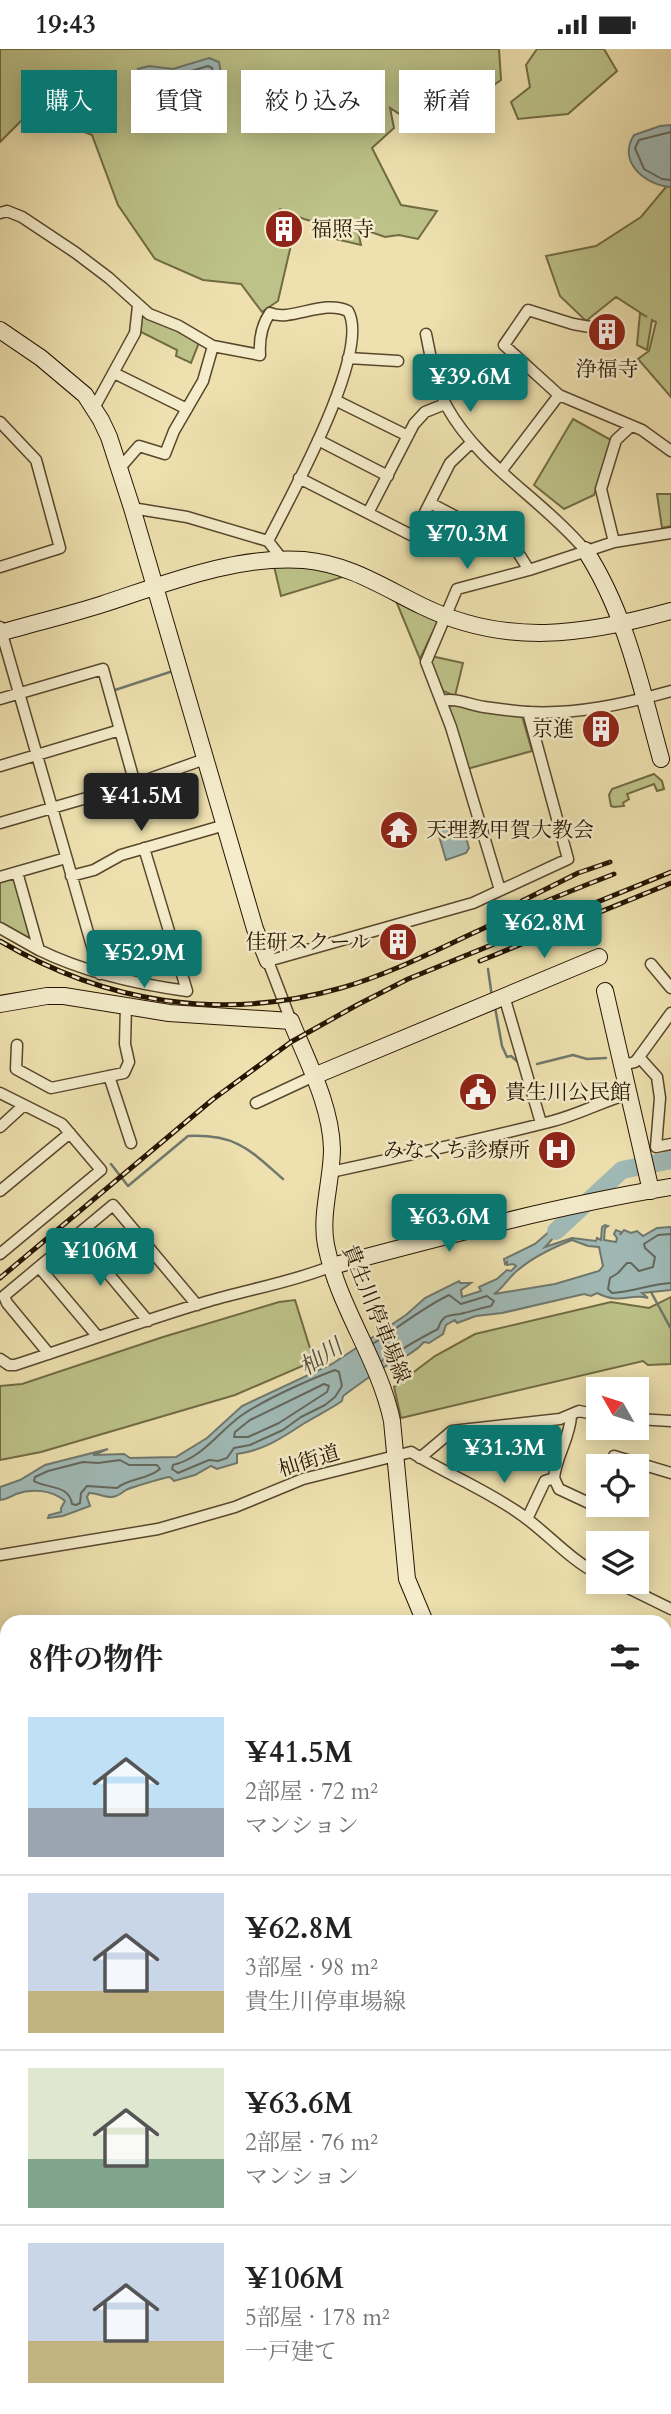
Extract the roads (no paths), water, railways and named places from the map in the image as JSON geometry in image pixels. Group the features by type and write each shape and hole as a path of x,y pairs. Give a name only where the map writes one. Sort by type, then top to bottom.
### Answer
{"street":[{"path":"0,213 7,211 17,214 76,253 149,314 179,326 213,346 260,355 260,338 270,313 275,316 287,315 339,306 348,311 352,316 353,327 348,358 330,417 268,541"},
{"path":"94,408 135,333 138,306"},
{"path":"590,327 528,310 504,345 559,395 642,430 671,451"},
{"path":"0,330 57,370 85,395 109,437 256,929 291,1021 169,1013 64,996 47,996 0,1005"},
{"path":"426,334 445,404 472,442 563,526 595,565 624,624 661,759"},
{"path":"119,469 139,446 165,454 174,431 202,381 213,346"},
{"path":"348,358 398,361"},
{"path":"114,373 187,409"},
{"path":"502,470 559,395"},
{"path":"335,400 408,436"},
{"path":"368,513 419,418 425,412 445,404"},
{"path":"0,422 36,460 60,548 0,567"},
{"path":"614,542 601,489 616,440 631,426"},
{"path":"318,440 388,476"},
{"path":"299,478 413,536 450,463 472,442"},
{"path":"430,503 508,544 517,551 529,570"},
{"path":"132,508 187,517 268,541 282,559"},
{"path":"500,890 452,727 426,662 457,589 529,570 614,542 671,533"},
{"path":"100,974 1,630 76,612 236,565 282,559 320,562 356,572 445,617 486,628 520,633 597,630 671,611"},
{"path":"0,699 103,669 135,784"},
{"path":"442,701 449,699 484,707 527,712 577,711 671,691"},
{"path":"268,961 463,907 568,859 527,712"},
{"path":"0,766 120,730"},
{"path":"0,823 135,784 205,759"},
{"path":"71,877 94,870 121,855 225,825"},
{"path":"0,928 39,950 100,974 187,992 144,848"},
{"path":"0,877 65,857"},
{"path":"17,872 39,950"},
{"path":"256,1103 314,1076 599,957"},
{"path":"651,964 671,988"},
{"path":"605,991 651,1191"},
{"path":"504,996 541,1123"},
{"path":"17,1045 16,1069 51,1088 124,1073 129,1062 125,1044 126,1006"},
{"path":"623,1065 639,1058 671,1013"},
{"name":"貴生川停車場線","path":"291,1021 314,1076 329,1125 332,1146 326,1243 347,1307 380,1379 392,1421 407,1579 422,1615"},
{"path":"639,1058 657,1077 666,1098 656,1147 671,1144"},
{"path":"110,1076 131,1143"},
{"path":"0,1094 62,1124 101,1170 0,1254"},
{"path":"331,1172 541,1123 629,1094"},
{"path":"0,1127 24,1105"},
{"path":"0,1191 70,1133"},
{"path":"0,1359 9,1365 15,1365 254,1288 334,1271 556,1209 671,1187"},
{"path":"49,1354 4,1296 113,1205 197,1305"},
{"path":"76,1235 148,1321"},
{"path":"39,1267 98,1337"},
{"path":"420,1458 452,1431 528,1423 571,1416 579,1411 586,1412"},
{"path":"571,1416 570,1432 554,1478 559,1489 586,1502"},
{"path":"649,1420 671,1421"},
{"name":"杣街道","path":"0,1555 158,1529 235,1507 303,1479 411,1452 443,1472 485,1492 527,1519 586,1566"},
{"path":"649,1466 671,1473"},
{"path":"527,1519 545,1481 554,1478"},
{"path":"640,1594 671,1609"}],"water":[{"path":"209,58 219,62 220,70 138,69 149,66 173,69"},
{"path":"671,125 671,187 643,177 631,163 629,154 634,135"},
{"path":"456,819 461,821 469,848 466,853 446,860 436,826"},
{"path":"574,1215 545,1247 572,1238 601,1240 602,1227 605,1225 608,1226 605,1228 604,1240 616,1242 616,1230 621,1232 620,1235 624,1230 631,1233 637,1231 643,1236 657,1228 671,1227 671,1290 642,1293 648,1298 619,1299 597,1293 591,1296 584,1294 502,1313 476,1316 457,1323 455,1320 446,1325 443,1334 429,1343 424,1342 411,1353 375,1373 343,1396 342,1401 272,1443 237,1454 237,1463 217,1469 211,1466 195,1475 174,1481 170,1477 155,1481 129,1489 118,1496 107,1497 89,1493 87,1497 90,1506 63,1516 48,1518 49,1515 61,1512 65,1501 48,1492 29,1491 0,1500 0,1487 20,1480 45,1465 108,1449 93,1455 124,1454 130,1458 176,1457 207,1438 242,1406 332,1364 406,1315 425,1298 459,1281 471,1283 461,1290 462,1297 481,1291 479,1287 516,1266 507,1265 507,1262 505,1264 504,1259 535,1244 565,1218","holes":["572,1240 599,1247 603,1266 599,1271 555,1284 494,1294 518,1270 543,1253"]}],"waterway":[{"path":"115,690 170,672"},
{"path":"488,969 492,997"},
{"path":"495,1007 502,1046 507,1057 511,1056 518,1062"},
{"path":"537,1064 573,1055 587,1059 606,1058"},
{"path":"111,1164 128,1186 188,1136 204,1136 241,1145 283,1179"},
{"path":"556,1231 622,1170 671,1160"},
{"path":"629,1162 630,1168"},
{"path":"651,1292 671,1329"}],"railway":[{"path":"522,901 578,873 610,862"},
{"path":"0,1278 212,1100 291,1042 408,979 671,872"},
{"path":"0,941 40,962 123,992 165,1000 252,1004 341,988 377,976 532,907 614,874"},
{"path":"480,961 671,883"}],"place":[{"name":"福照寺","path":"284,229"},
{"name":"浄福寺","path":"607,332"},
{"name":"京進","path":"601,729"},
{"name":"天理教甲賀大教会","path":"399,830"},
{"name":"佳研スクール","path":"398,942"},
{"name":"貴生川公民館","path":"478,1092"},
{"name":"みなくち診療所","path":"557,1150"}],"water label":[{"name":"杣川","path":"321,1357"}]}
